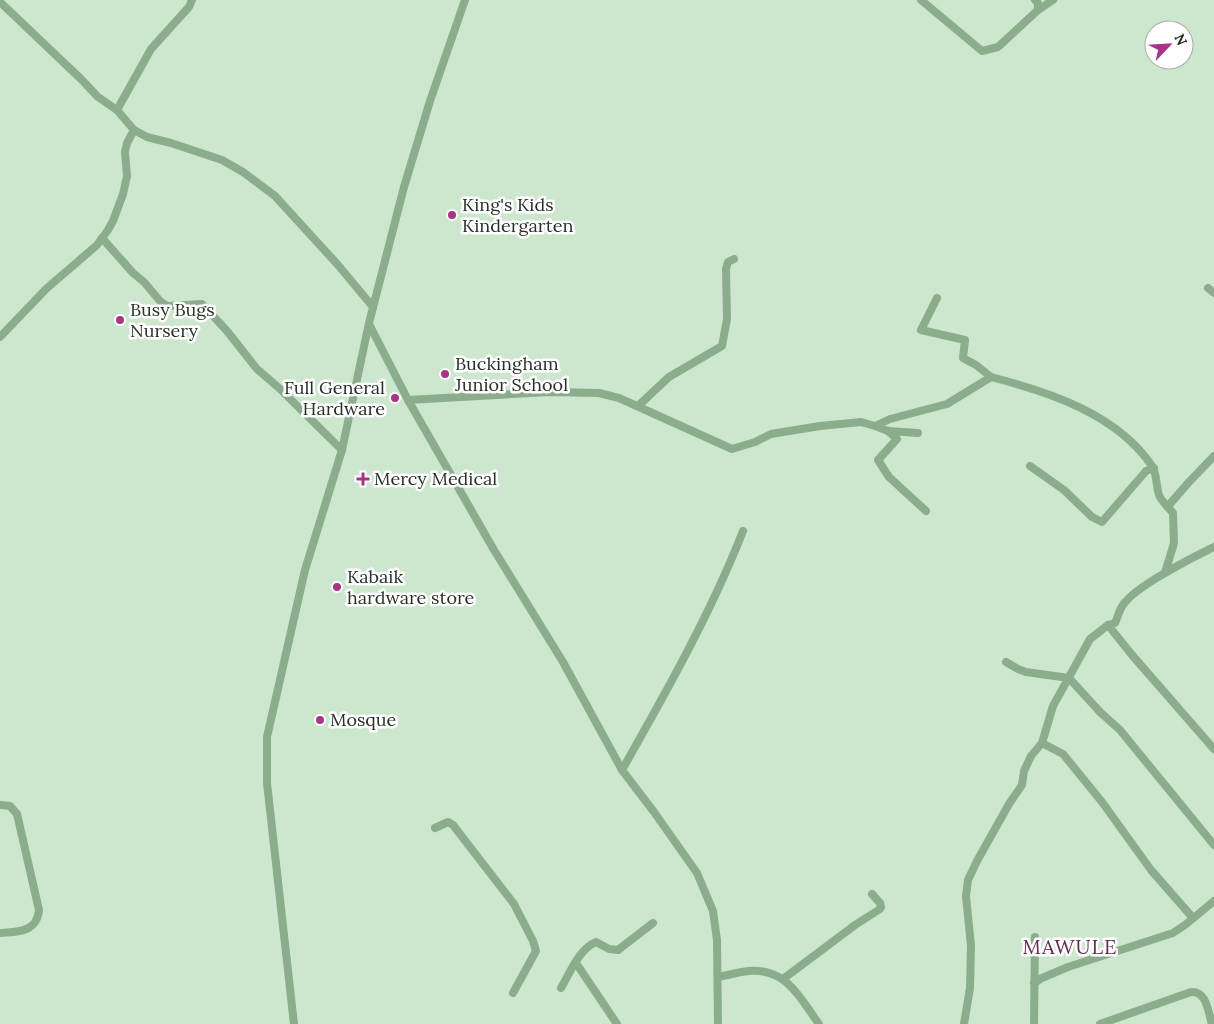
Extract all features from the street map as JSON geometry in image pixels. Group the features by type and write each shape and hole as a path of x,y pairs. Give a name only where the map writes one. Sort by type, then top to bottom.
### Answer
{"street":[{"path":"117,110 151,49 189,7 192,0"},
{"path":"294,1024 267,783 267,737 306,570 342,450 368,323 404,187 465,0"},
{"path":"922,0 982,51 998,47 1038,10 1053,0"},
{"path":"1035,0 1038,3 1038,10"},
{"path":"0,2 98,97 117,110 134,130 147,137 222,160 243,172 275,196 338,265 373,307"},
{"path":"0,337 46,289 97,245 102,238 113,221 123,194 127,176 125,152 127,143 134,130"},
{"path":"102,238 160,301 167,306 202,304 227,331 257,369 342,450"},
{"path":"638,406 669,377 722,346 727,320 726,269 728,262 734,259"},
{"path":"937,298 920,330 965,340 963,358 976,365 991,377 1045,394 1111,424 1136,447 1154,468 1160,498 1173,513 1174,543 1165,573"},
{"path":"368,323 408,400 494,550 563,662 622,770 697,873 713,911 717,940 718,1024"},
{"path":"875,426 890,419 947,404 991,377"},
{"path":"408,400 549,392 599,393 638,406 732,449 771,434 861,422 888,431 918,433"},
{"path":"888,431 897,439 878,460 889,478 926,511"},
{"path":"1168,506 1214,456"},
{"path":"1030,466 1064,490 1092,517 1102,522 1146,471 1154,468"},
{"path":"622,770 652,718 726,572 742,531"},
{"path":"964,1024 970,988 970,946 966,896 968,880 1009,804 1022,785 1024,771 1031,756 1042,743 1053,706 1090,639 1115,622 1123,604 1134,593 1165,573 1214,547"},
{"path":"1108,625 1214,749"},
{"path":"1006,662 1026,672 1069,678 1100,712 1120,730 1214,845"},
{"path":"1042,743 1063,754 1102,802 1151,870 1193,918"},
{"path":"0,805 10,806 17,814 39,910 38,919 33,925 23,931 0,933"},
{"path":"435,828 448,822 453,825 509,897 524,922 536,951 513,994"},
{"path":"783,978 880,909 880,903 872,894"},
{"path":"1034,984 1042,978 1062,970 1173,932 1214,902"},
{"path":"561,988 585,949 591,944 596,942 613,950 618,950 654,923"},
{"path":"1034,1024 1035,937"},
{"path":"576,963 617,1024"},
{"path":"718,977 750,971 770,973 783,978 792,986 819,1024"},
{"path":"1100,1024 1196,991 1203,996 1212,1024"}],"place":[{"name":"King's Kids Kindergarten","path":"452,215"},
{"name":"Busy Bugs Nursery","path":"120,320"},
{"name":"Buckingham Junior School","path":"445,374"},
{"name":"Full General Hardware","path":"395,398"},
{"name":"Mercy Medical","path":"363,479"},
{"name":"Kabaik hardware store","path":"337,587"},
{"name":"Mosque","path":"320,720"}],"district":[{"name":"MAWULE","path":"1070,947"}]}
